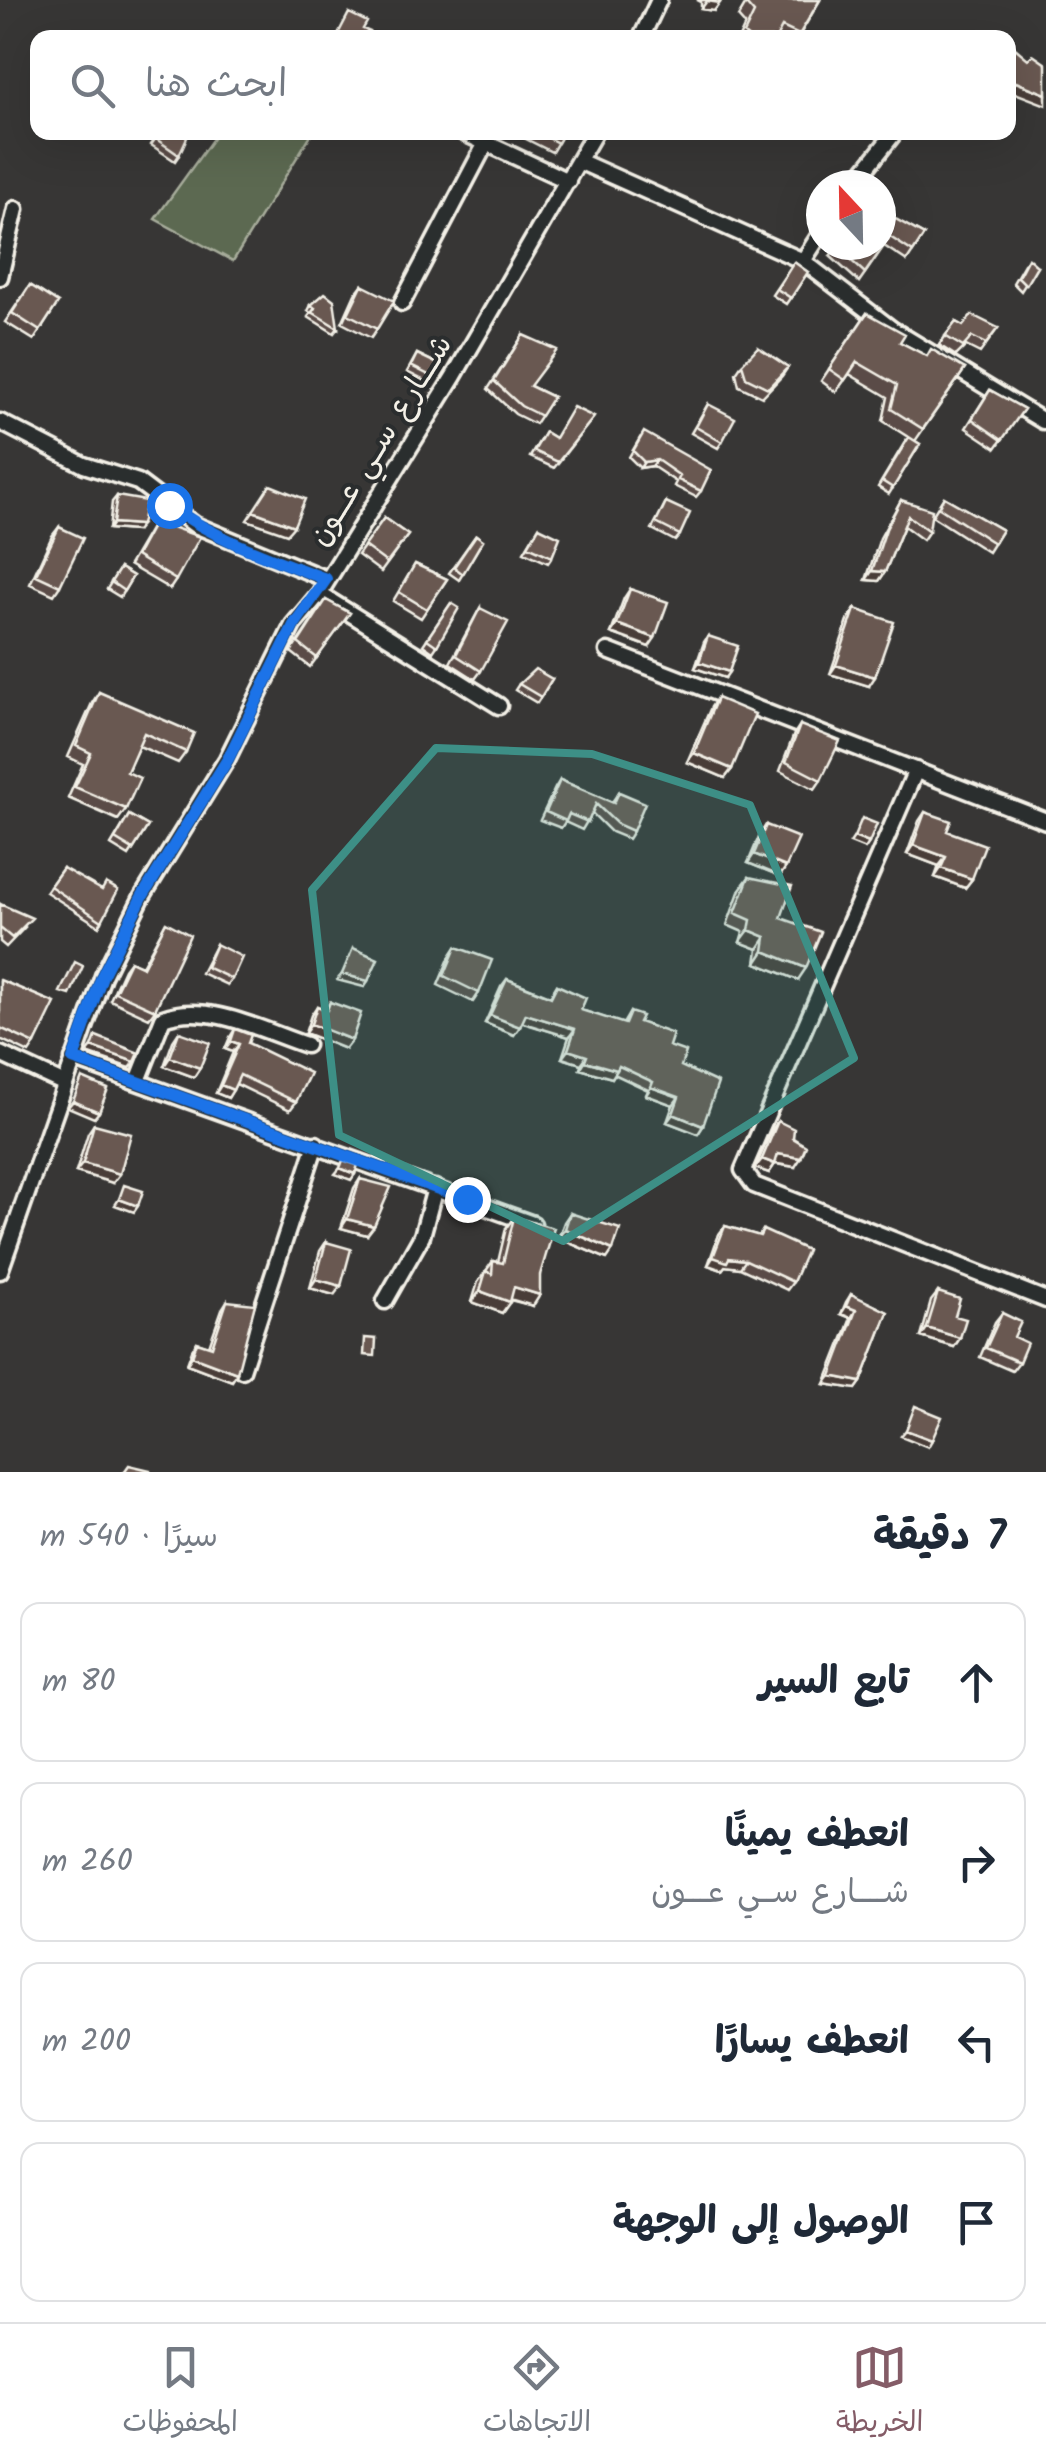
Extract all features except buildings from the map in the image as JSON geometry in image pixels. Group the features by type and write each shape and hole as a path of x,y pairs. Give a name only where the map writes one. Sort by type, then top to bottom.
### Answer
{"street":[{"path":"644,30 658,0"},
{"path":"478,140 568,182"},
{"name":"شــــارع ســي عـــون","path":"0,1271 102,976 142,897 228,759 294,625 319,594 454,376 591,140"},
{"path":"865,170 888,140"},
{"path":"402,303 486,144"},
{"path":"581,162 803,261 893,330 1043,421"},
{"path":"0,276 16,209"},
{"path":"803,261 806,256"},
{"path":"0,422 84,466 138,482 195,525 326,579"},
{"path":"319,594 499,706"},
{"path":"608,650 1046,821"},
{"path":"916,770 743,1170 754,1185 1046,1300"},
{"path":"138,1081 163,1018 182,1010 206,1013 306,1045"},
{"path":"0,1054 65,1084"},
{"path":"73,1059 535,1224"},
{"path":"242,1370 316,1144"},
{"path":"385,1301 422,1236 435,1188"}],"highlighted area":[{"path":"436,748 592,754 750,805 854,1058 563,1241 339,1135 312,890"}],"green space":[{"path":"212,140 308,140 233,261 155,219"}],"route":[{"path":"169,505 195,525 326,579 294,625 228,759 142,897 102,976 73,1059 467,1199"}]}
